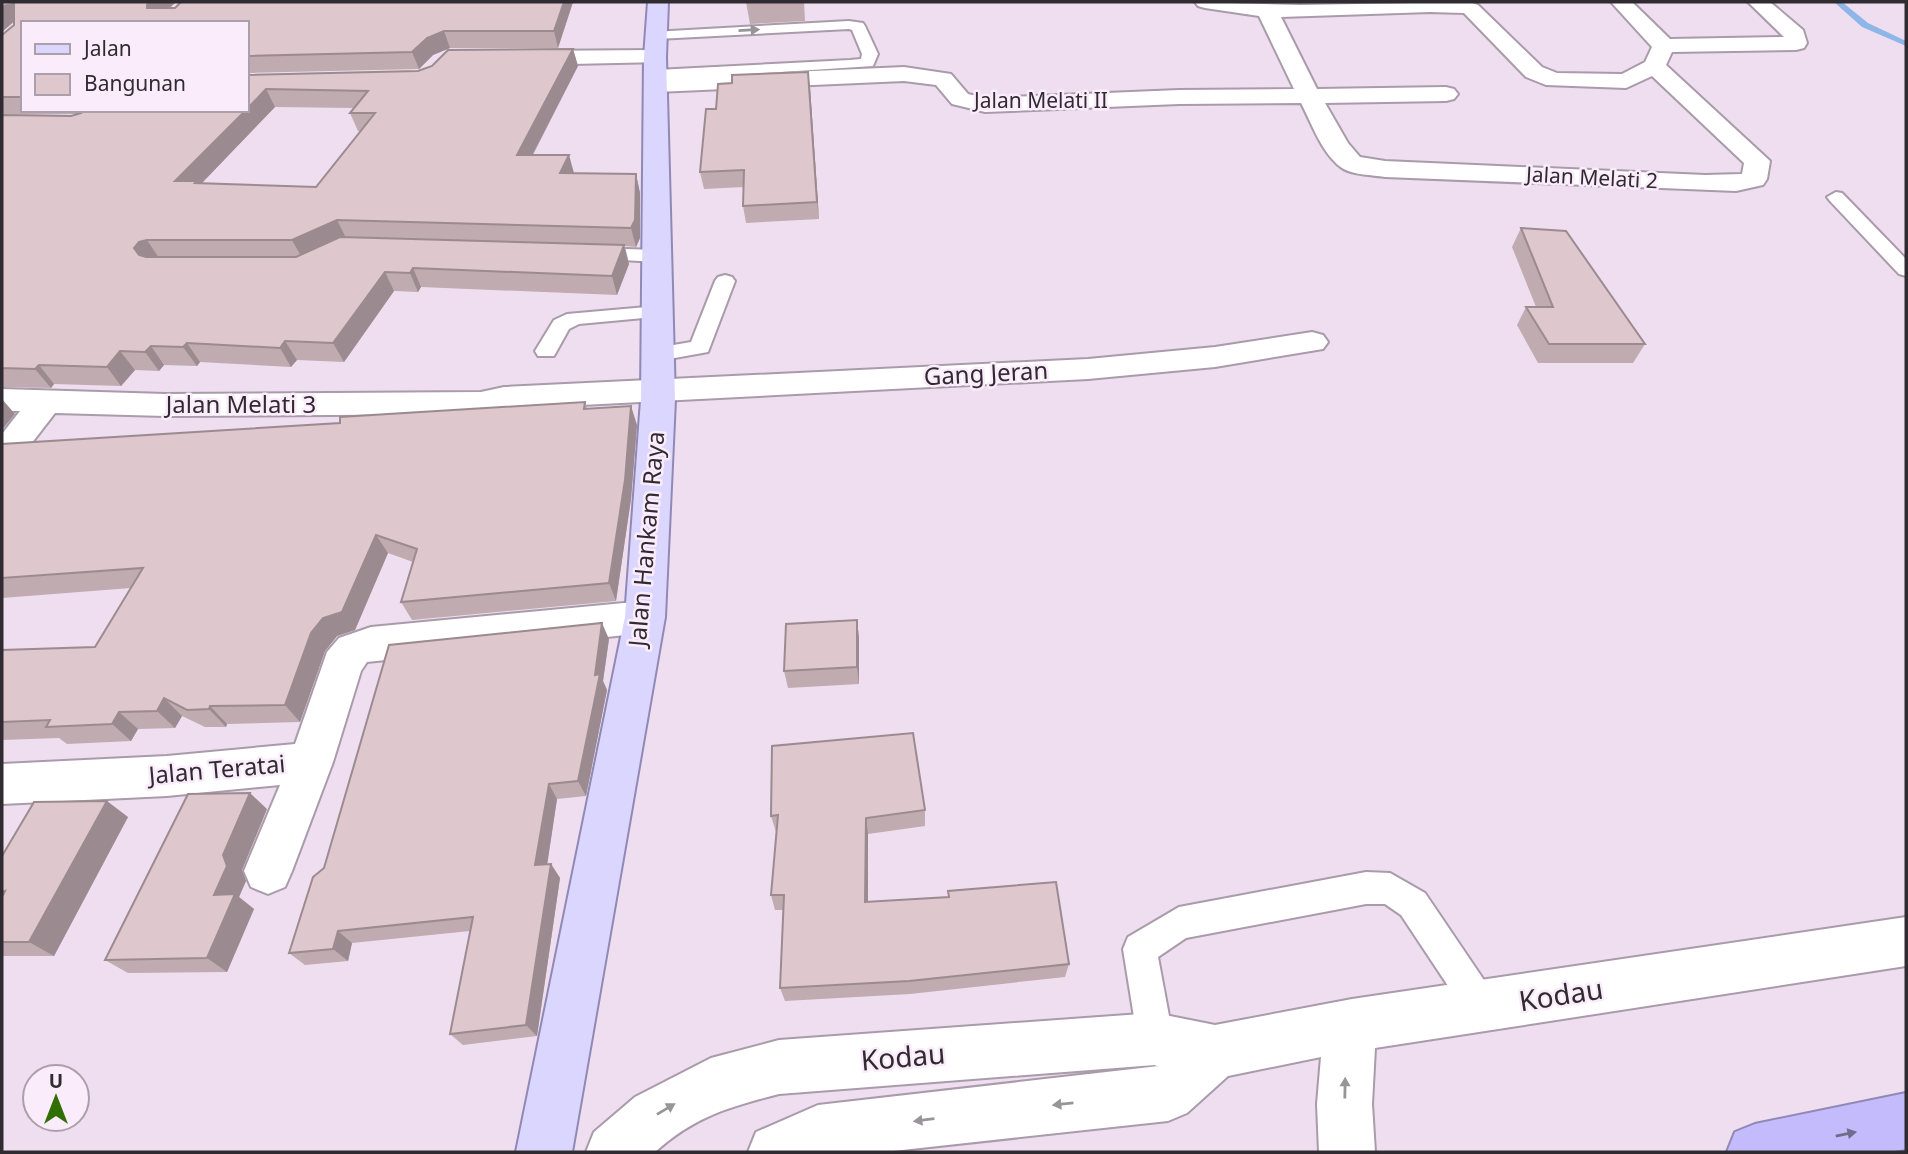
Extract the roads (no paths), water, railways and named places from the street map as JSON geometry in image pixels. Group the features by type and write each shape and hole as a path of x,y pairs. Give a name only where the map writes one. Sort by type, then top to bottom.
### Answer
{"highway":[{"path":"1755,1152 1906,1121"}],"main road":[{"name":"Jalan Hankam Raya","path":"544,1152 645,617 658,395 658,2"}],"street":[{"path":"1205,2 1225,7 1267,10 1462,6 1471,9 1534,72 1553,80 1626,80 1659,56 1796,43 1795,35 1758,2"},
{"path":"1621,2 1659,56"},
{"path":"1267,10 1309,96"},
{"name":"Jalan Melati 2","path":"1309,96 1336,147 1352,163 1385,169 1691,182 1736,183 1754,179 1757,161 1659,56"},
{"name":"Jalan Melati II","path":"508,58 904,74 943,79 960,99 985,105 1190,96 1446,94"},
{"name":"Gang Jeran","path":"658,395 1088,369 1215,357 1312,342"},
{"name":"Jalan Melati 3","path":"2,400 165,405 481,403 502,408 658,395"},
{"path":"2,457 46,401"},
{"name":"Jalan Teratai","path":"2,784 167,776 311,762 342,664 360,645 645,617"},
{"path":"268,871 311,762"},
{"name":"Kodau","path":"614,1152 628,1137 664,1110 711,1085 779,1067 1132,1040 1215,1052 1352,1025 1906,941"},
{"path":"1347,1152 1344,1124 1345,1072 1352,1025"},
{"path":"776,1152 818,1133 991,1111 1149,1096 1215,1052"}],"lane":[{"path":"657,63 710,52 849,25 858,26 870,54 868,63 859,64 710,52 657,63"},
{"path":"1836,197 1906,270"},
{"path":"576,254 657,256"},
{"path":"658,354 700,347 725,281"},
{"path":"546,351 561,325 574,318 658,312"},
{"path":"1149,1096 1132,1040 1140,949 1180,923 1366,888 1390,889 1413,904 1482,1007"}],"waterway":[{"path":"1838,2 1865,25 1906,44"}]}
